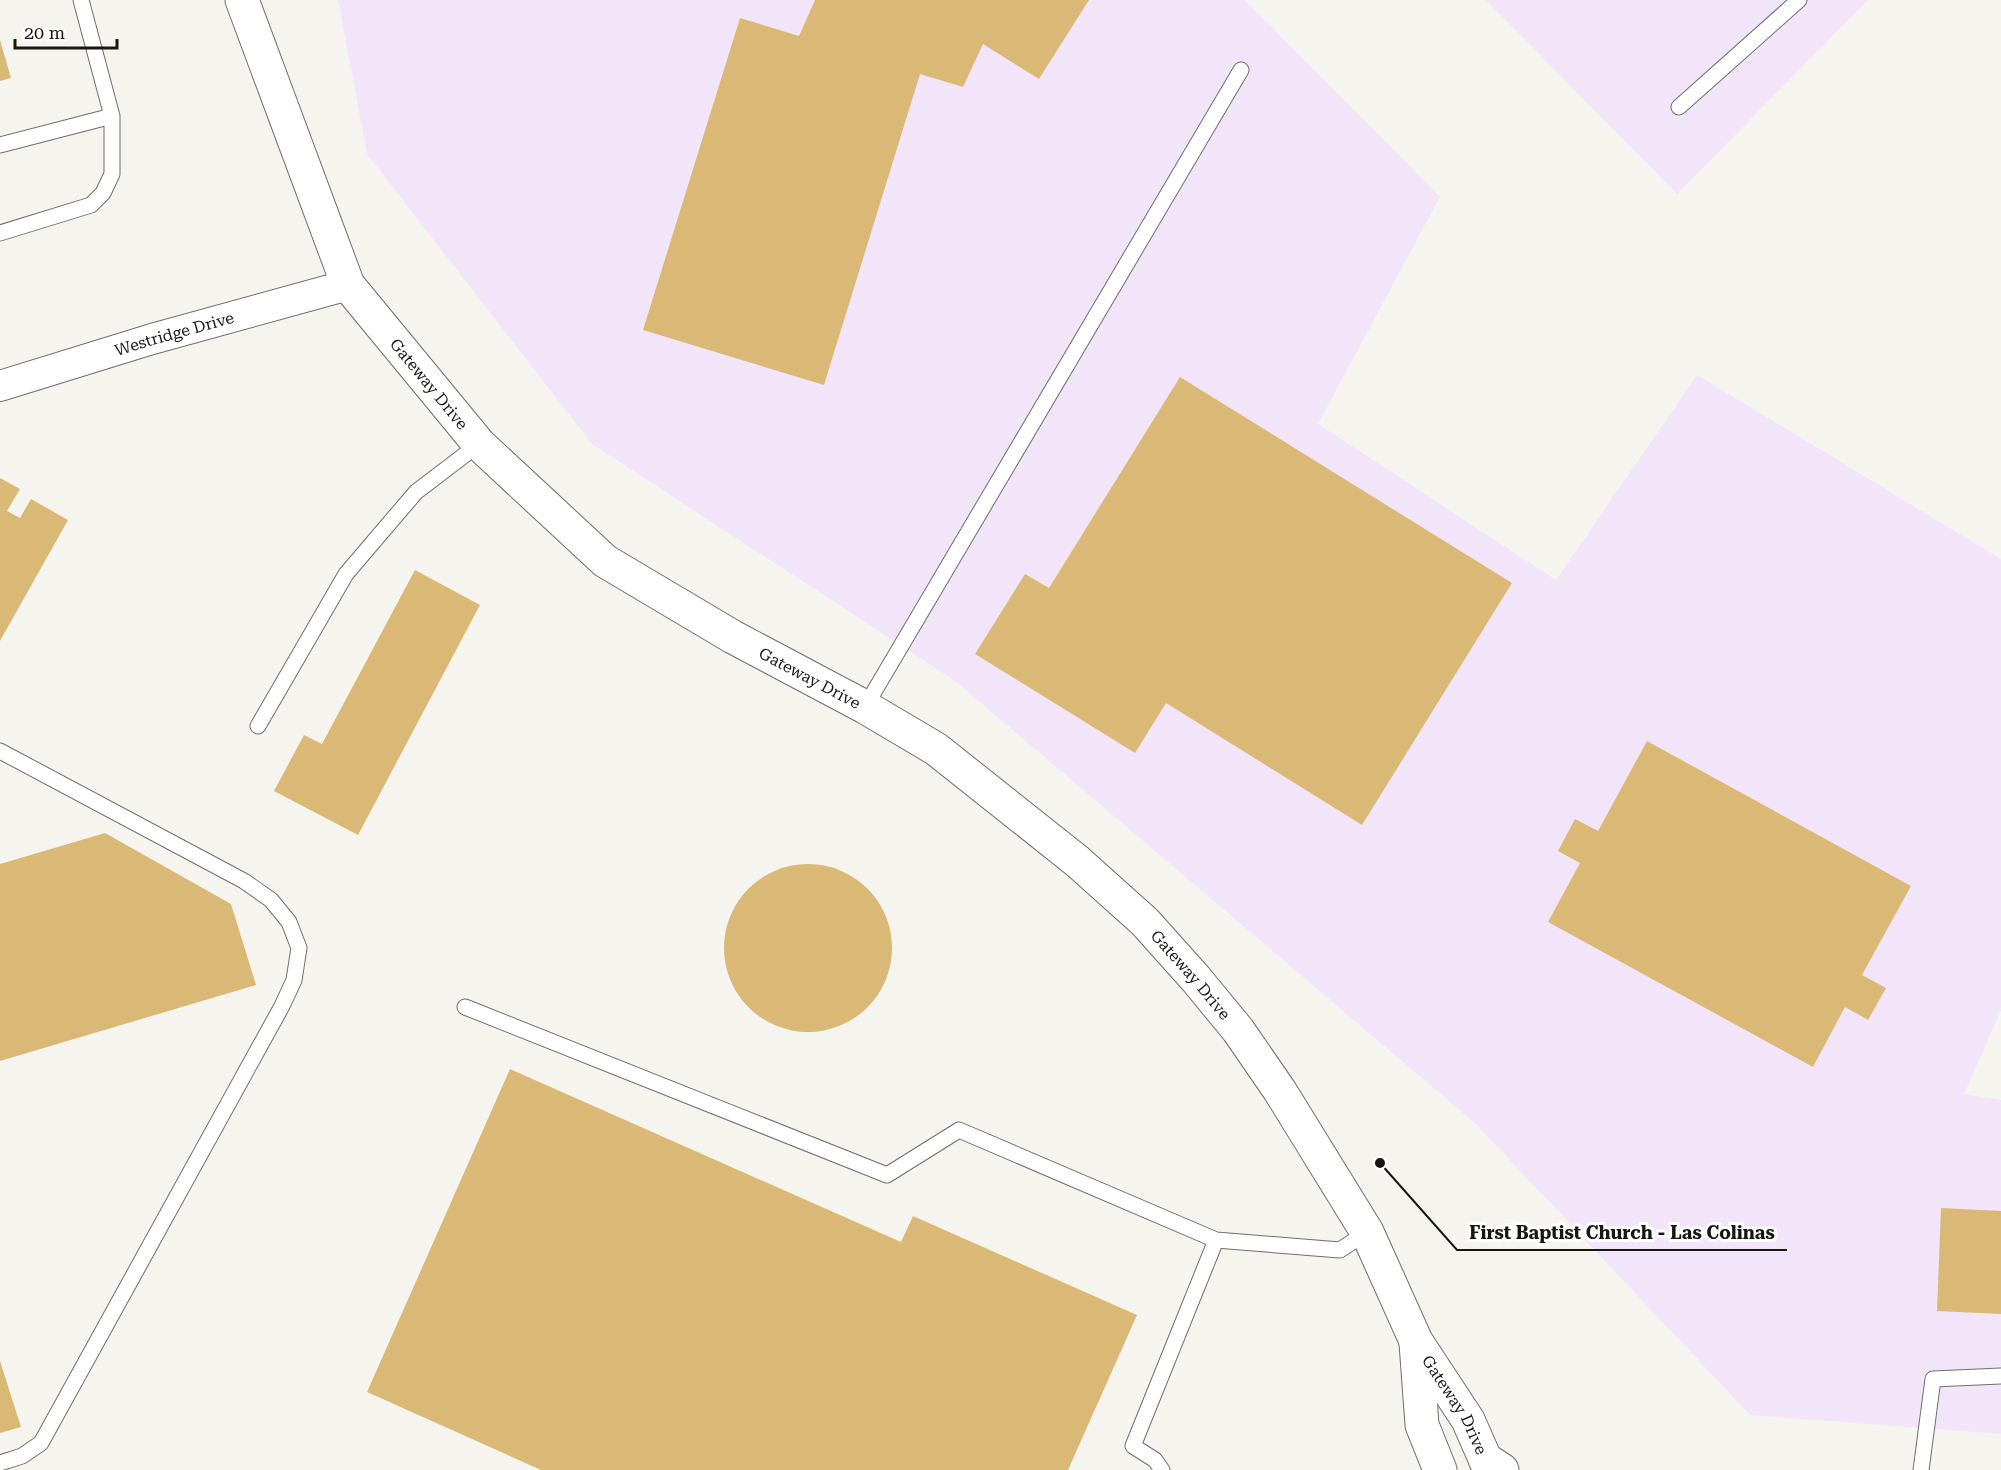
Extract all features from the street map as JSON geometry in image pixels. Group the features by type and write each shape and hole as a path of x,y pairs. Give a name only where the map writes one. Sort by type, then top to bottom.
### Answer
{"street":[{"name":"Gateway Drive","path":"242,0 348,285 479,444 605,561 733,637 865,707 936,749 1077,861 1145,922 1196,979 1244,1039 1280,1091 1367,1232 1416,1341 1468,1420 1493,1466"},
{"name":"Westridge Drive","path":"0,386 152,339 348,285"},
{"name":"Gateway Drive","path":"1416,1341 1422,1425 1440,1470"}],"lane":[{"path":"0,233 91,205 103,194 112,174 112,116 81,0"},
{"path":"1679,107 1799,0"},
{"path":"865,707 1241,70"},
{"path":"0,145 112,116"},
{"path":"258,726 346,574 416,492 479,444"},
{"path":"0,751 244,881 271,900 289,922 299,948 294,980 282,1006 41,1443 22,1456 0,1463"},
{"path":"465,1007 887,1175 959,1130 1216,1240 1340,1250 1367,1232"},
{"path":"1162,1470 1155,1460 1133,1446 1216,1240"},
{"path":"1921,1470 1933,1379 2001,1376"}],"shaded area":[{"path":"338,0 1245,0 1440,197 1318,424 1556,580 1697,375 2001,559 2001,1010 1964,1094 2001,1100 2001,1434 1750,1415 1476,1124 954,680 592,444 367,154"},
{"path":"1486,0 1868,0 1677,194"}],"building":[{"path":"815,0 1089,0 1039,79 983,44 963,87 920,74 824,385 643,330 740,18 799,36"},
{"path":"0,40 11,78 0,81"},
{"path":"1180,377 1512,583 1362,825 1166,703 1135,753 975,654 1025,574 1049,588"},
{"path":"0,478 20,489 7,511 20,518 31,499 68,520 0,641"},
{"path":"415,570 480,605 358,835 274,791 304,735 322,744"},
{"path":"1647,741 1911,886 1862,975 1886,988 1868,1020 1845,1007 1813,1067 1548,922 1580,863 1558,851 1575,819 1598,831"},
{"path":"105,833 231,904 256,985 0,1061 0,864"},
{"path":"808,864 824,865 840,870 868,888 886,916 891,932 891,964 886,980 868,1008 840,1026 824,1031 808,1032 792,1031 776,1026 748,1008 730,980 725,964 724,948 725,932 730,916 748,888 776,870 792,865"},
{"path":"510,1069 901,1242 913,1216 1137,1315 1068,1470 541,1470 367,1392"},
{"path":"1941,1208 2001,1211 2001,1314 1937,1311"},
{"path":"0,1361 21,1427 0,1433"}],"place":[{"name":"First Baptist Church - Las Colinas","path":"1380,1163"}]}
